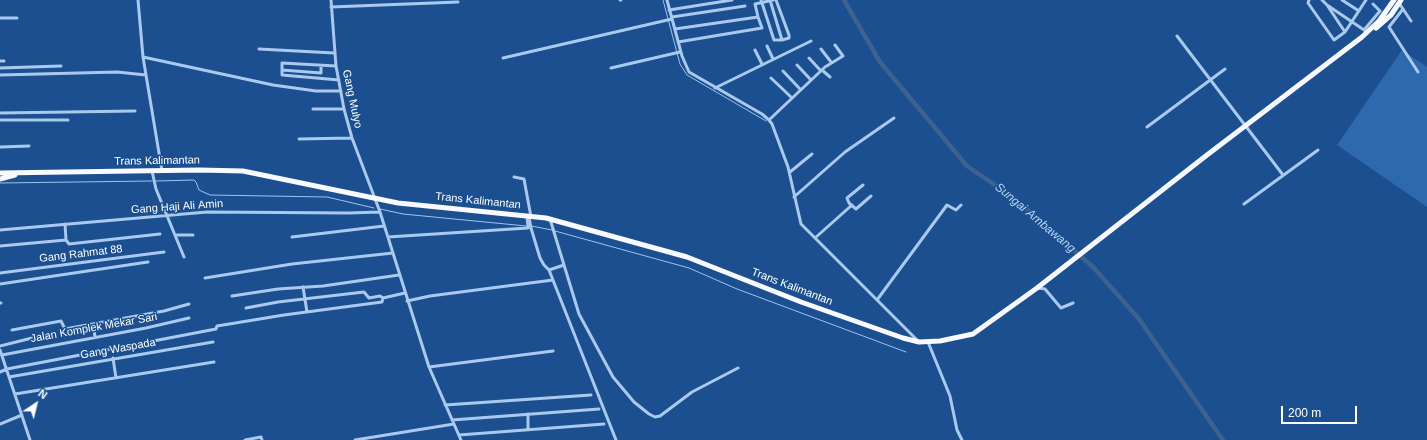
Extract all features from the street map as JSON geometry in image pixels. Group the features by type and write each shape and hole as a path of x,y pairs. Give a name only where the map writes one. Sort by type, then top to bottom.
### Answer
{"highway":[{"name":"Trans Kalimantan","path":"0,173 18,174 223,170 256,173 410,205 550,219 687,257 801,302 919,342 928,342 973,334 1037,288 1245,125 1362,37 1398,1"},
{"name":"Trans Kalimantan","path":"0,179 18,174"}],"street":[{"path":"138,0 146,75 162,170"},
{"name":"Gang Mulyo","path":"331,0 334,53 344,109 352,138 375,198 429,367 461,440"},
{"path":"667,0 678,42 678,52 689,72 762,114 769,120 790,172 794,197 801,224 919,342"},
{"path":"670,10 732,0"},
{"path":"678,42 761,30 755,4 771,0 782,40"},
{"path":"762,2 774,40 782,40 789,38 789,35 776,0"},
{"path":"1309,0 1308,3 1333,40 1345,32 1366,0"},
{"path":"1342,0 1359,12"},
{"path":"1324,1 1367,32 1380,11 1373,4"},
{"path":"1398,1 1412,21"},
{"path":"331,7 458,2"},
{"path":"1328,5 1345,32"},
{"path":"503,58 672,18 745,6"},
{"path":"1403,9 1389,27 1418,72"},
{"path":"674,29 758,17"},
{"path":"0,18 17,18"},
{"path":"1177,36 1283,175"},
{"path":"715,88 811,41"},
{"path":"769,120 800,89 831,62 843,56 835,44"},
{"path":"767,46 773,59"},
{"path":"259,49 334,53"},
{"path":"821,49 831,62"},
{"path":"755,50 762,64"},
{"path":"610,68 678,52"},
{"path":"144,57 273,85 316,91 341,91"},
{"path":"809,58 830,77"},
{"path":"336,66 282,63 282,70 283,76 339,80"},
{"path":"797,65 811,80"},
{"path":"0,68 61,66"},
{"path":"282,70 321,73 321,66"},
{"path":"1147,127 1225,69"},
{"path":"783,71 800,89"},
{"path":"0,75 117,72 146,75"},
{"path":"771,78 792,98"},
{"path":"312,109 344,109"},
{"path":"0,113 135,111"},
{"path":"794,197 845,152 894,118"},
{"path":"0,120 68,120"},
{"path":"299,139 352,138"},
{"path":"0,147 29,146"},
{"path":"1244,204 1318,150"},
{"path":"790,172 812,154"},
{"path":"152,171 166,215 184,257"},
{"path":"514,177 524,180 529,226 540,258 549,270 616,440"},
{"path":"863,185 847,198 852,205 856,209 872,196"},
{"path":"815,238 852,205"},
{"path":"878,300 947,205 956,210 961,205"},
{"name":"Gang Haji Ali Amin","path":"0,230 214,212 348,214 379,210"},
{"path":"550,219 556,234 579,314 613,376 634,402 649,414 654,417 660,416 692,392 738,368"},
{"path":"65,224 66,240 69,244 160,234"},
{"path":"292,237 384,226"},
{"path":"388,237 527,228 529,226"},
{"path":"175,235 193,235"},
{"path":"0,246 66,240"},
{"name":"Gang Rahmat 88","path":"0,273 164,252"},
{"path":"205,278 292,264 393,253"},
{"path":"0,284 148,262"},
{"path":"549,270 564,265"},
{"path":"232,296 399,275"},
{"path":"408,301 430,296 553,280"},
{"path":"304,287 306,312"},
{"path":"1037,288 1045,289 1062,308 1073,303"},
{"path":"246,308 364,292 368,298 380,296 383,298 405,293"},
{"path":"0,372 7,369 216,329 217,326 382,302 383,298"},
{"path":"12,330 61,320 65,329 164,311 189,304"},
{"name":"Jalan Komplek Mekar Sari","path":"2,356 146,328 189,318"},
{"path":"93,324 95,337"},
{"path":"0,346 36,337"},
{"name":"Gang Waspada","path":"10,378 113,358 213,342"},
{"path":"928,342 950,396 957,430 962,440"},
{"path":"0,350 30,440"},
{"path":"429,367 467,360 553,351"},
{"path":"113,358 116,378"},
{"path":"15,394 214,362"},
{"path":"445,406 591,395"},
{"path":"452,420 599,409"},
{"path":"528,414 528,429"},
{"path":"0,424 22,415"},
{"path":"354,440 454,424"},
{"path":"459,435 604,424"},
{"path":"245,440 261,437 262,440"}],"shaded area":[{"path":"1402,50 1427,67 1427,207 1337,145"}],"waterway":[{"path":"663,0 680,64 687,75 766,121"},
{"name":"Sungai Ambawang","path":"844,0 880,62 967,166 1014,198 1093,267 1139,319 1223,440"},
{"path":"156,181 194,180 199,190 210,195 327,197 374,208"},
{"path":"0,183 152,181"},
{"path":"380,209 403,214 526,226"},
{"path":"531,226 552,230"},
{"path":"555,231 689,268 737,289 906,352"}]}
